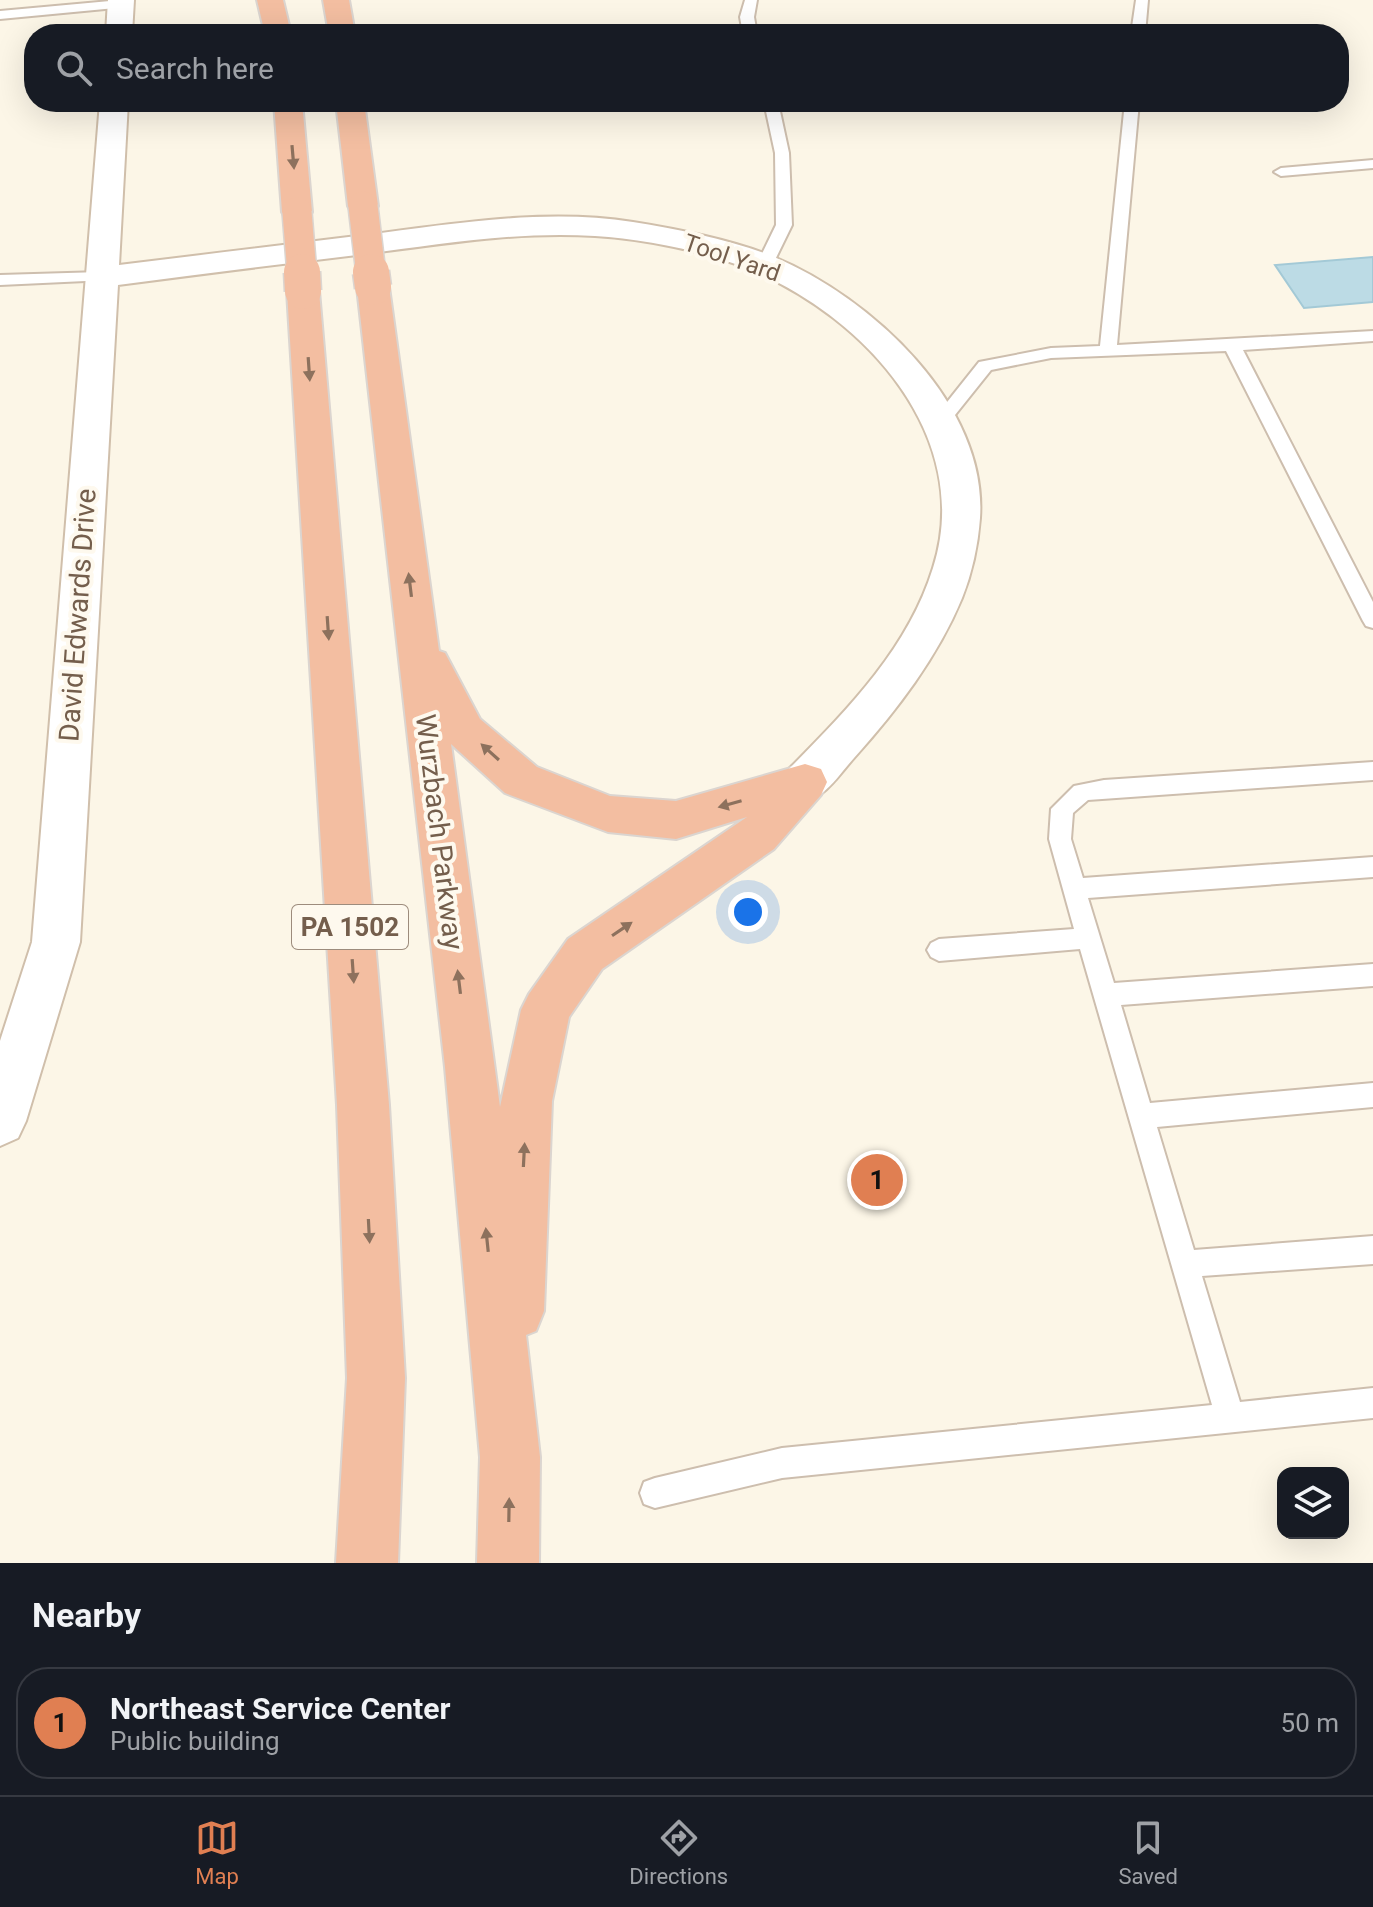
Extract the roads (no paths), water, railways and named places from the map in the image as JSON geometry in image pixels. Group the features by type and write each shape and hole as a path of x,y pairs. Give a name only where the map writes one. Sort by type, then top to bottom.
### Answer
{"highway":[{"path":"270,0 278,24"},
{"path":"282,24 283,0"},
{"name":"PA 1502","path":"289,112 363,1105 376,1378 367,1563"},
{"name":"Wurzbach Parkway","path":"351,112 470,1067 510,1457 508,1563"},
{"path":"417,641 465,731 521,780 608,814 676,820 805,782"},
{"path":"510,1457 526,1101 546,1010 585,954 758,836 805,782"}],"street":[{"path":"120,24 121,2"},
{"name":"David Edwards Drive","path":"0,1121 56,942 113,112"},
{"name":"Tool Yard","path":"101,277 452,233 579,226 665,235 765,264 841,307 909,369 941,421 954,455 961,487 960,531 954,564 933,621 896,681 805,782"}],"lane":[{"path":"748,24 751,0"},
{"path":"1139,24 1142,0"},
{"path":"0,15 121,2"},
{"path":"765,264 784,225 782,153 773,112"},
{"path":"1108,350 1131,112"},
{"path":"1281,172 1373,164"},
{"path":"0,280 101,277"},
{"path":"941,421 985,366 1051,353 1373,336"},
{"path":"1232,345 1373,621"},
{"path":"1230,1417 1060,839 1062,809 1082,792 1373,771"},
{"path":"1074,889 1373,867"},
{"path":"939,950 1088,938"},
{"path":"1104,995 1373,975"},
{"path":"1141,1116 1373,1095"},
{"path":"1185,1264 1373,1250"},
{"path":"655,1493 782,1463 1373,1403"}],"water":[{"path":"1373,257 1373,302 1304,308 1275,265"}],"place":[{"name":"Northeast Service Center","path":"877,1180"}]}
